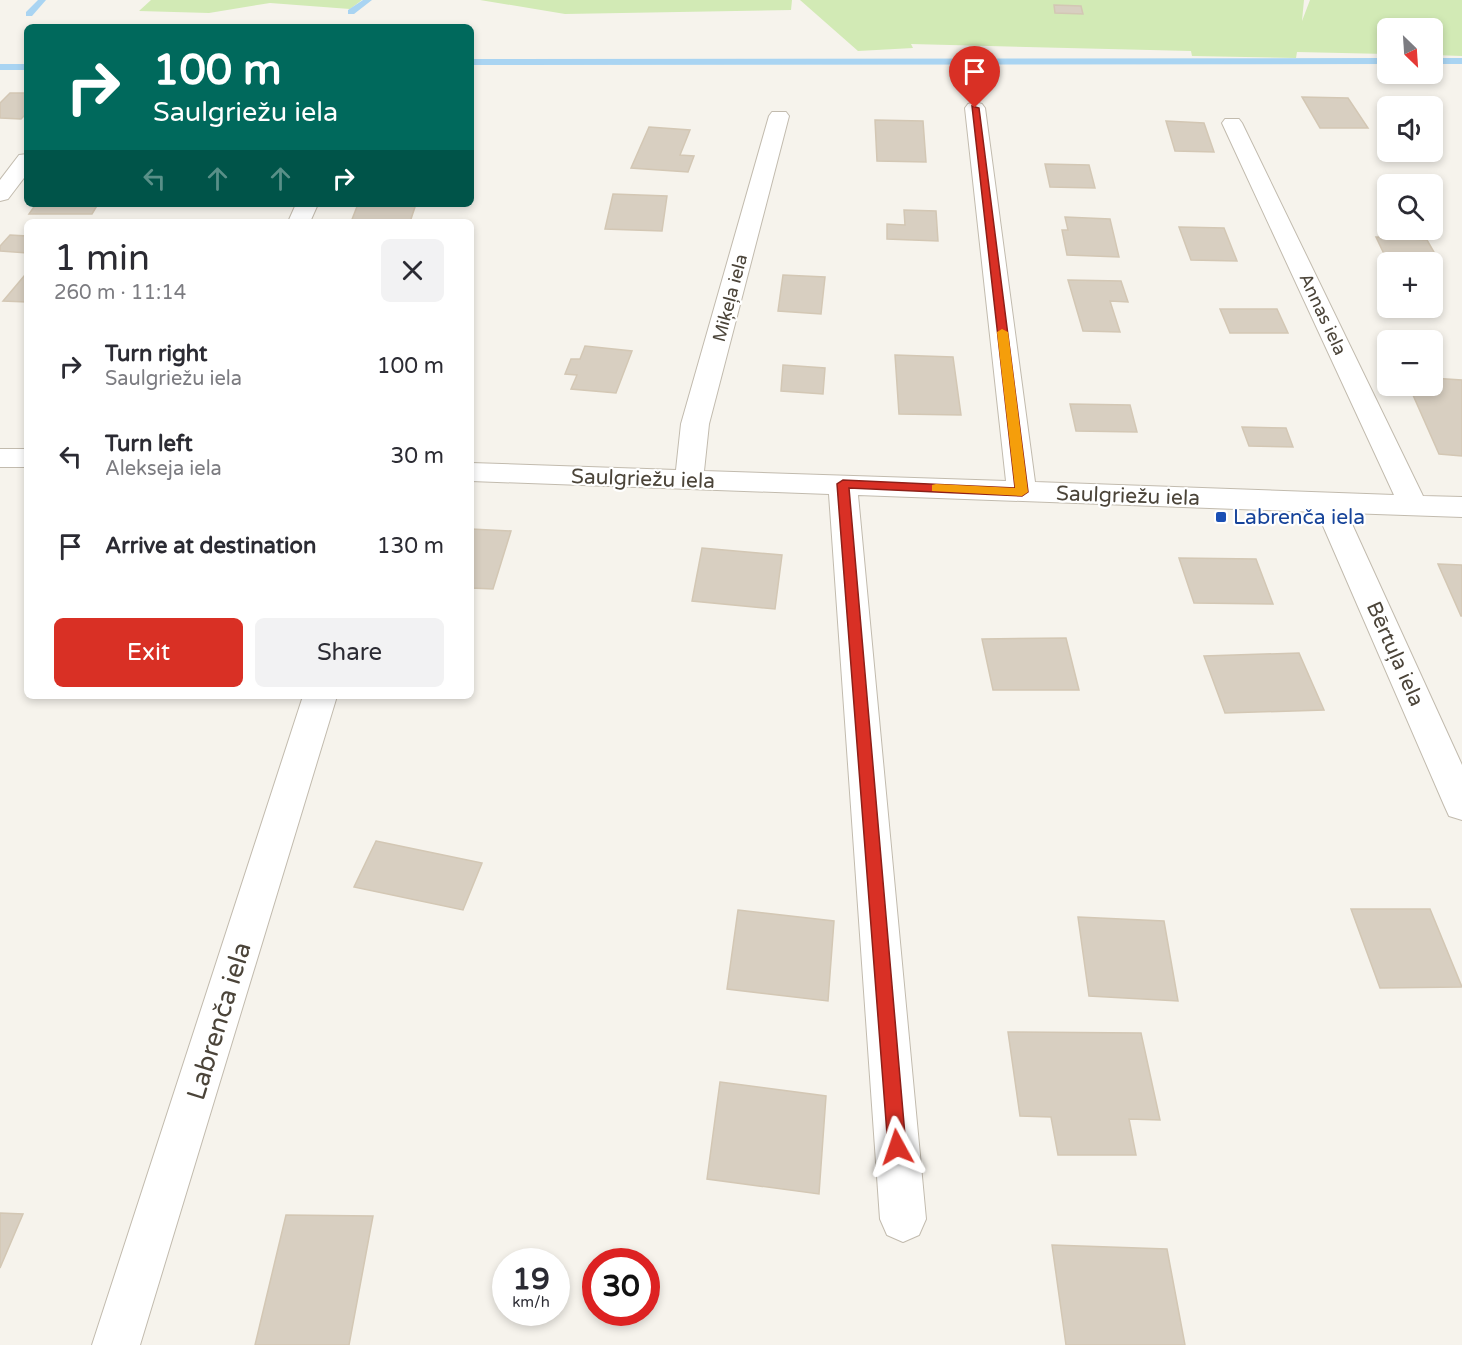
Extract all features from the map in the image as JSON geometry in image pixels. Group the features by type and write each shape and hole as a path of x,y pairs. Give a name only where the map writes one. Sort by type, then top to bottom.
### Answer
{"street":[{"path":"975,108 1022,492"},
{"name":"Miķeļa iela","path":"689,481 696,424 779,116"},
{"name":"Annas iela","path":"1232,123 1413,505"},
{"path":"0,194 24,164"},
{"path":"0,458 24,458"},
{"name":"Saulgriežu iela","path":"474,472 1462,507"},
{"path":"843,484 903,1219"},
{"name":"Bērtuļa iela","path":"1328,503 1462,805"},
{"name":"Labrenča iela","path":"116,1345 319,699"}],"green space":[{"path":"151,0 362,0 350,9 270,3 209,13 139,11"},
{"path":"480,0 792,0 791,10 565,14"},
{"path":"800,0 1304,0 1302,21 1310,0 1462,0 1462,56 1443,55 1443,18 1377,18 1377,54 1297,52 1296,58 1192,56 1191,51 911,44 913,48 858,51"}],"building":[{"path":"1054,5 1081,6 1083,14 1055,13"},
{"path":"10,93 24,93 24,116 21,119 0,118 0,103"},
{"path":"1302,97 1348,98 1368,128 1320,128"},
{"path":"875,120 923,121 926,162 877,161"},
{"path":"1166,121 1204,123 1214,152 1175,151"},
{"path":"649,127 690,130 680,155 694,156 688,172 631,168"},
{"path":"1045,164 1089,165 1095,188 1050,187"},
{"path":"613,194 667,196 662,231 605,229"},
{"path":"34,207 96,207 92,214 29,214"},
{"path":"357,207 415,207 411,219 352,219"},
{"path":"904,210 936,211 938,241 887,239 887,224 905,225"},
{"path":"1065,217 1110,219 1119,257 1067,255 1062,230 1068,230"},
{"path":"1179,227 1224,228 1237,261 1191,260"},
{"path":"10,235 24,236 24,253 0,251 0,246"},
{"path":"1377,240 1427,240 1434,252 1383,252"},
{"path":"783,275 825,277 821,314 778,311"},
{"path":"24,276 24,302 3,301"},
{"path":"1068,280 1121,281 1128,302 1110,301 1120,332 1083,331"},
{"path":"1220,309 1277,309 1288,333 1230,333"},
{"path":"585,346 632,351 616,393 571,389 577,375 565,374 571,359 580,359"},
{"path":"895,355 953,357 961,415 899,414"},
{"path":"783,365 825,368 823,394 781,391"},
{"path":"1443,379 1462,380 1462,456 1439,454 1413,396 1443,396"},
{"path":"1070,404 1130,405 1137,432 1076,431"},
{"path":"1242,427 1286,428 1293,447 1249,446"},
{"path":"474,529 511,531 493,589 474,588"},
{"path":"702,548 782,555 775,609 692,601"},
{"path":"1179,558 1256,559 1273,604 1194,603"},
{"path":"1438,564 1462,565 1462,616 1461,616"},
{"path":"1066,638 1079,690 993,690 982,639"},
{"path":"1299,653 1324,710 1225,713 1204,656"},
{"path":"376,841 482,863 463,910 354,887"},
{"path":"1351,909 1430,909 1462,987 1380,988"},
{"path":"738,910 834,921 828,1001 727,989"},
{"path":"1078,917 1164,921 1178,1001 1089,996"},
{"path":"1008,1032 1141,1033 1160,1120 1129,1119 1136,1155 1058,1155 1051,1117 1020,1116"},
{"path":"720,1082 826,1096 819,1194 707,1179"},
{"path":"0,1213 23,1214 0,1268"},
{"path":"286,1215 373,1216 349,1345 255,1345"},
{"path":"1052,1245 1167,1249 1185,1345 1066,1345"}],"waterway":[{"path":"29,14 42,0"},
{"path":"351,12 368,0"},
{"path":"474,62 1377,61"},
{"path":"1443,61 1462,61"},
{"path":"0,67 24,67"}],"slow traffic":[{"path":"936,488 1022,492 1002,332"}],"place":[{"name":"Labrenča iela","path":"1221,517"}],"route":[{"path":"897,1147 843,484 1022,492 975,108"}]}
